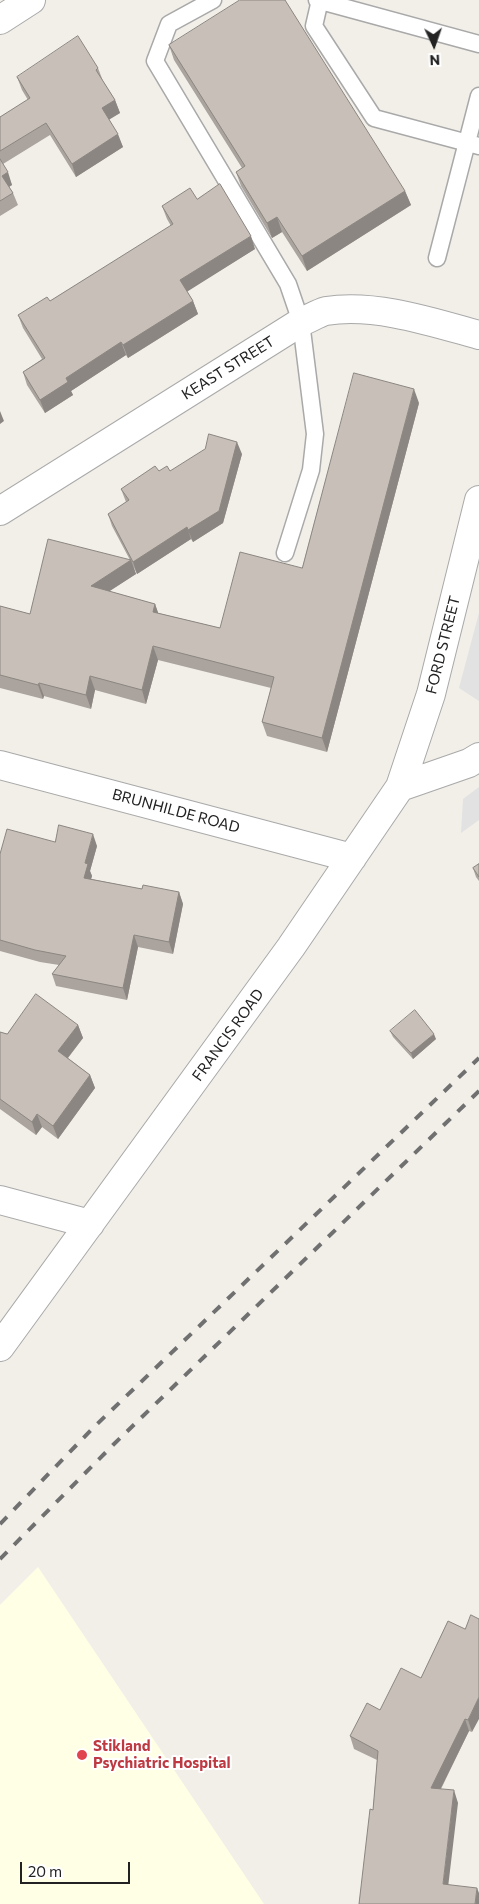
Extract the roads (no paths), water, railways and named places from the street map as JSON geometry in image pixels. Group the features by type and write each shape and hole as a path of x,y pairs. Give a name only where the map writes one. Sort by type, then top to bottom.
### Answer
{"street":[{"path":"0,20 31,0"},
{"name":"KEAST STREET","path":"0,511 301,322 324,311 383,312 425,320 479,335"},
{"name":"FORD STREET","path":"400,787 431,694 479,500"},
{"path":"400,787 469,763 479,757"},
{"name":"BRUNHILDE ROAD","path":"0,765 352,858"},
{"name":"FRANCIS ROAD","path":"0,1347 291,947 400,787"},
{"path":"0,1200 90,1224"}],"lane":[{"path":"213,0 169,24 155,61 288,284 301,322 315,434 311,470 285,553"},
{"path":"472,145 374,118 314,26 319,1 479,44"},
{"path":"437,258 472,145 479,96"}],"railway":[{"path":"0,1524 94,1427 479,1058"},
{"path":"0,1559 113,1445 479,1091"}],"place":[{"name":"Stikland Psychiatric Hospital","path":"82,1755"}]}
